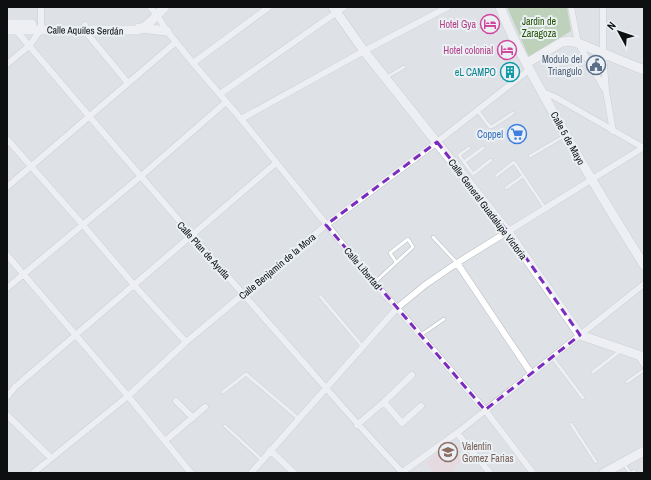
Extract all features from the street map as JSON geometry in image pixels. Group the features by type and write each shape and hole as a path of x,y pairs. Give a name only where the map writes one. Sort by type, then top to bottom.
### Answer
{"street":[{"path":"7,64 30,45 41,27 41,7"},
{"path":"139,28 155,10 165,7"},
{"path":"193,63 268,7"},
{"path":"241,119 364,51 448,7"},
{"name":"Calle 5 de Mayo","path":"500,7 509,30 591,180 644,265"},
{"path":"572,7 578,43 606,91"},
{"path":"603,7 603,54 606,91 613,131"},
{"path":"220,94 338,9"},
{"name":"Calle General Guadalupe Victoria","path":"338,9 364,51 437,142 464,170 580,335"},
{"path":"7,187 176,42 167,31 155,10"},
{"name":"Calle Aquiles Serdán","path":"10,27 133,30 139,28 167,31"},
{"name":"Calle Plan de Ayutla","path":"10,27 30,45 89,117 191,236 401,473"},
{"path":"85,28 128,83"},
{"path":"528,66 562,42 569,41 578,43 644,70"},
{"name":"Calle Libertad","path":"176,42 241,119 374,283 485,410 533,473"},
{"name":"Calle Benjamín de la Mora","path":"33,473 128,396 186,342 326,225 437,142 528,66"},
{"path":"542,92 555,97 613,131 644,147"},
{"path":"7,288 140,177 226,102"},
{"path":"7,139 134,285 186,342"},
{"path":"251,473 397,308 425,285 457,263 644,147"},
{"path":"7,397 15,386 276,163"},
{"path":"7,255 192,473"},
{"path":"457,263 531,373"},
{"path":"401,473 457,433 644,284"},
{"path":"580,335 641,356 644,364"},
{"path":"357,425 412,375"},
{"path":"176,401 193,418"},
{"path":"384,402 402,423 421,406"},
{"path":"165,441 205,407"},
{"path":"7,415 51,458"},
{"path":"457,433 490,473"},
{"path":"270,450 294,473"},
{"path":"602,471 644,451"}],"lane":[{"path":"385,77 404,67"},
{"path":"477,110 490,127 514,113"},
{"path":"530,156 566,135"},
{"path":"469,148 459,155 464,162 464,170 473,174 491,160"},
{"path":"464,162 483,148"},
{"path":"496,176 514,162 545,208"},
{"path":"506,188 523,176"},
{"path":"433,237 457,263"},
{"path":"374,283 413,247 408,239 390,253 396,262"},
{"path":"320,296 363,347"},
{"path":"421,335 444,319"},
{"path":"593,372 622,350"},
{"path":"552,357 583,398"},
{"path":"627,382 644,370"},
{"path":"223,392 246,374 299,419"},
{"path":"571,424 596,462"},
{"path":"226,426 262,460"},
{"path":"623,462 630,473 634,471 635,473"}],"highlighted area":[{"path":"437,142 508,232 580,335 485,410 326,225"}],"shaded area":[{"name":"Valentin Gomez Farias","path":"449,444 463,460 453,469 456,473 433,473 426,462"}],"green space":[{"name":"Jardin de Zaragoza","path":"507,7 567,7 571,31 529,57"}],"place":[{"name":"Hotel Gya","path":"490,24"},
{"name":"Hotel colonial","path":"507,50"},
{"name":"Modulo del Triangulo","path":"596,65"},
{"name":"eL CAMPO","path":"510,72"},
{"name":"Coppel","path":"517,134"},
{"name":"Valentin Gomez Farias","path":"448,452"}]}
